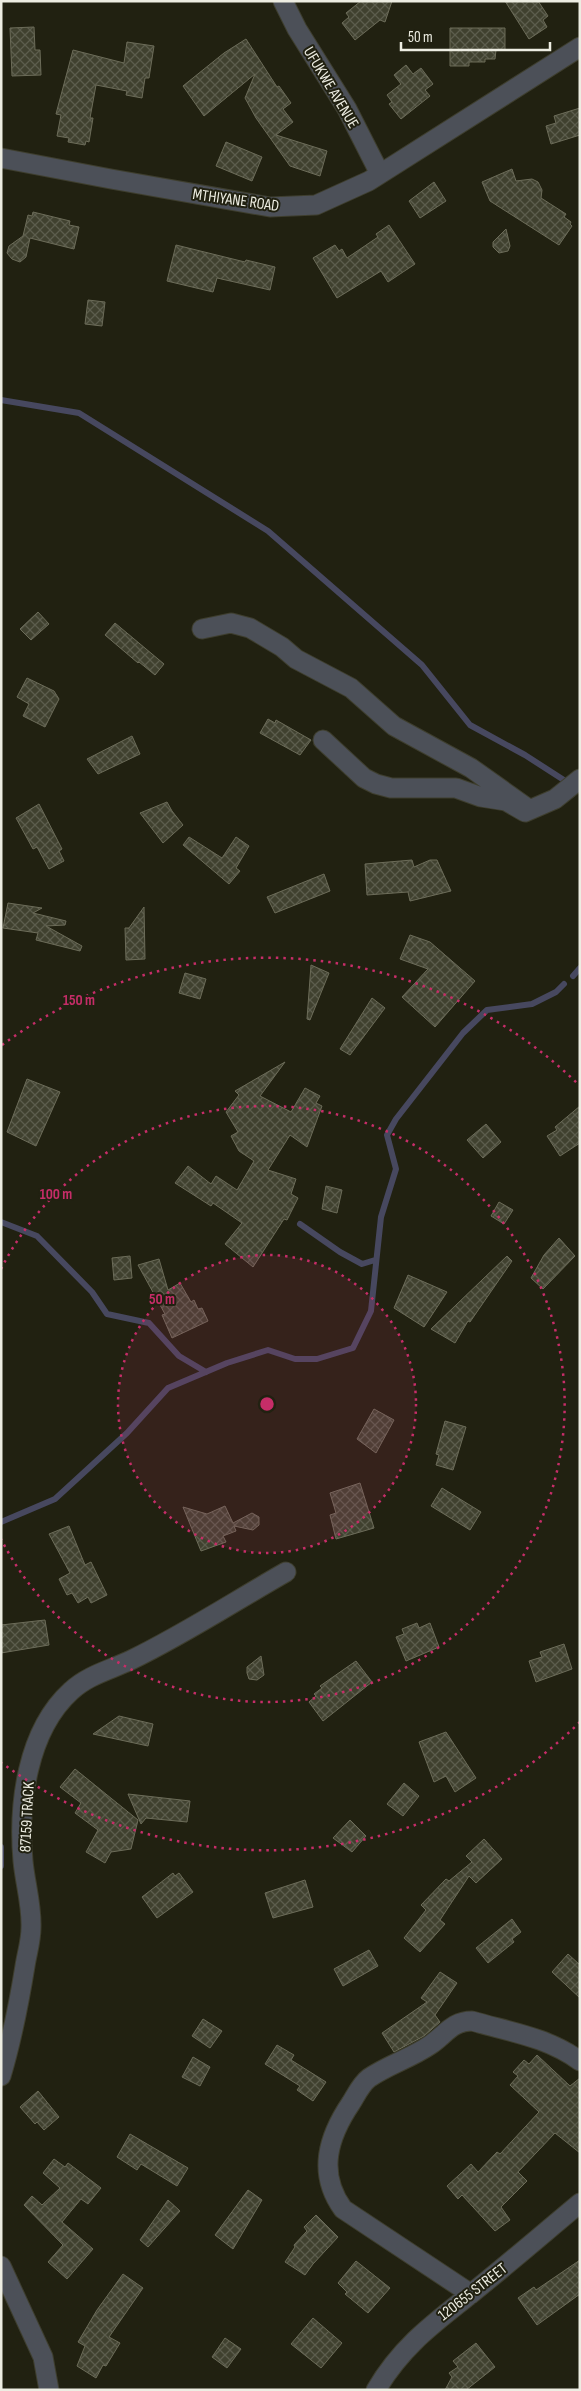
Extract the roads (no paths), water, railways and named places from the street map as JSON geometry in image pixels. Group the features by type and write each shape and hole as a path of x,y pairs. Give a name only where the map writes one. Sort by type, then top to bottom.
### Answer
{"street":[{"name":"UFUKWE AVENUE","path":"283,1 297,29 347,108 380,174"},
{"name":"MTHIYANE ROAD","path":"1,158 270,206 316,205 349,191 380,174 580,47"},
{"path":"202,629 231,623 250,628 296,659 351,688 394,726 471,768 530,810"},
{"path":"323,740 364,778 376,784 390,788 456,788 480,797 506,801 525,812 555,799 580,779"},
{"name":"87159 TRACK","path":"1,2076 16,2022 31,1929 31,1905 23,1862 22,1837 25,1786 36,1745 48,1721 61,1701 82,1682 130,1660 286,1572"},
{"path":"471,2294 343,2210 334,2196 331,2187 327,2160 331,2141 343,2115 369,2079 431,2045 448,2029 464,2021 472,2020 532,2036 580,2061"},
{"name":"120655 STREET","path":"376,2390 400,2354 434,2321 471,2294 580,2203"},
{"path":"1,2266 42,2357 49,2390"}],"waterway":[{"path":"1,400 79,413 268,531 422,665 470,725 525,755 570,784"},
{"path":"573,976 580,968"},
{"path":"1,1522 55,1499 127,1433 168,1388 227,1363 268,1350 295,1359 317,1359 353,1348 371,1311 381,1217 396,1169 387,1135 396,1119 463,1033 487,1010 532,1004 556,992 564,984"},
{"path":"1,1222 37,1236 92,1292 107,1314 149,1323 179,1356 206,1372"},
{"path":"300,1224 340,1252 362,1264 375,1260"},
{"path":"1,1847 1,1866"}]}
